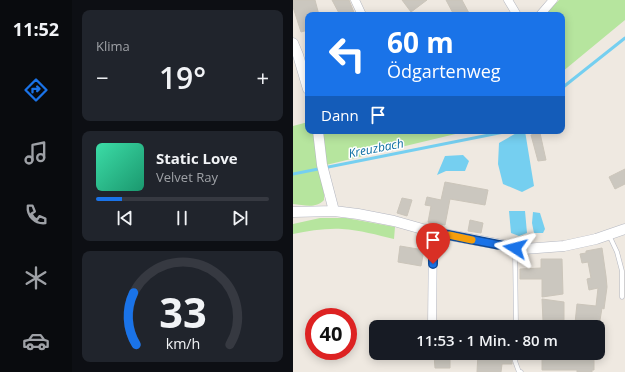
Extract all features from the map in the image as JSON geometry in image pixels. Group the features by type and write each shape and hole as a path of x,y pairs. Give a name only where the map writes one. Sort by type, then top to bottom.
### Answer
{"street":[{"path":"355,0 361,12"},
{"path":"508,0 515,12"},
{"path":"543,12 553,0"},
{"path":"293,43 305,79"},
{"path":"318,134 322,165 334,212"},
{"path":"293,212 334,212 357,214 394,221 433,232 524,249 564,246 597,239 625,229"},
{"path":"432,320 433,232"}],"lane":[{"path":"609,234 617,252 622,271 622,297"},
{"path":"515,248 516,320"},
{"path":"516,360 519,372 521,372"}],"green space":[{"path":"559,0 625,0 625,20 565,70 565,12 548,12"},
{"path":"305,123 305,134 314,134 324,194 324,200 317,205 310,206 293,204 293,126"},
{"path":"322,134 455,134 326,165"},
{"path":"320,218 346,218 395,227 394,239 342,229 324,229 293,234 293,224"}],"water":[{"path":"515,134 525,134 534,186 522,192 503,184 498,164 499,143"},
{"path":"463,155 469,161 465,171 446,171 437,175 445,156"},
{"path":"509,211 525,211 527,233 519,236 511,233"},
{"path":"533,212 540,213 545,229 543,233 534,233 532,223"}],"building":[{"path":"293,0 315,0 318,12 305,12 305,31 301,32 293,7"},
{"path":"332,0 349,0 354,12 338,12"},
{"path":"402,0 427,0 411,12"},
{"path":"446,0 462,0 468,12 452,12"},
{"path":"540,134 546,160 538,161 531,135"},
{"path":"625,169 625,184 615,189 609,177"},
{"path":"445,182 488,190 485,205 450,199 445,225 428,222 431,206 425,205 427,197 441,200"},
{"path":"402,198 412,200 407,216 397,213"},
{"path":"470,220 483,223 481,233 468,231"},
{"path":"400,246 424,250 421,266 398,262"},
{"path":"602,248 607,287 604,309 602,308 600,320 575,320 577,304 596,306 598,288 589,290 587,279 591,278 588,262 582,263 580,254 586,253 586,251"},
{"path":"541,259 562,259 563,294 542,297 542,279 520,279 520,269 541,268"},
{"path":"542,299 564,302 564,320 543,320"},
{"path":"434,360 450,360 450,368 435,368"},
{"path":"478,360 512,360 512,364 502,364 501,372 477,372"},
{"path":"542,360 594,360 594,370 592,370 592,372 577,372 577,370 542,370"}],"waterway":[{"name":"Kreuzbach","path":"565,86 625,38"},
{"name":"Kreuzbach","path":"293,174 494,134"}],"slow traffic":[{"path":"449,235 472,240"}],"route":[{"path":"433,264 433,232 515,248"}]}
